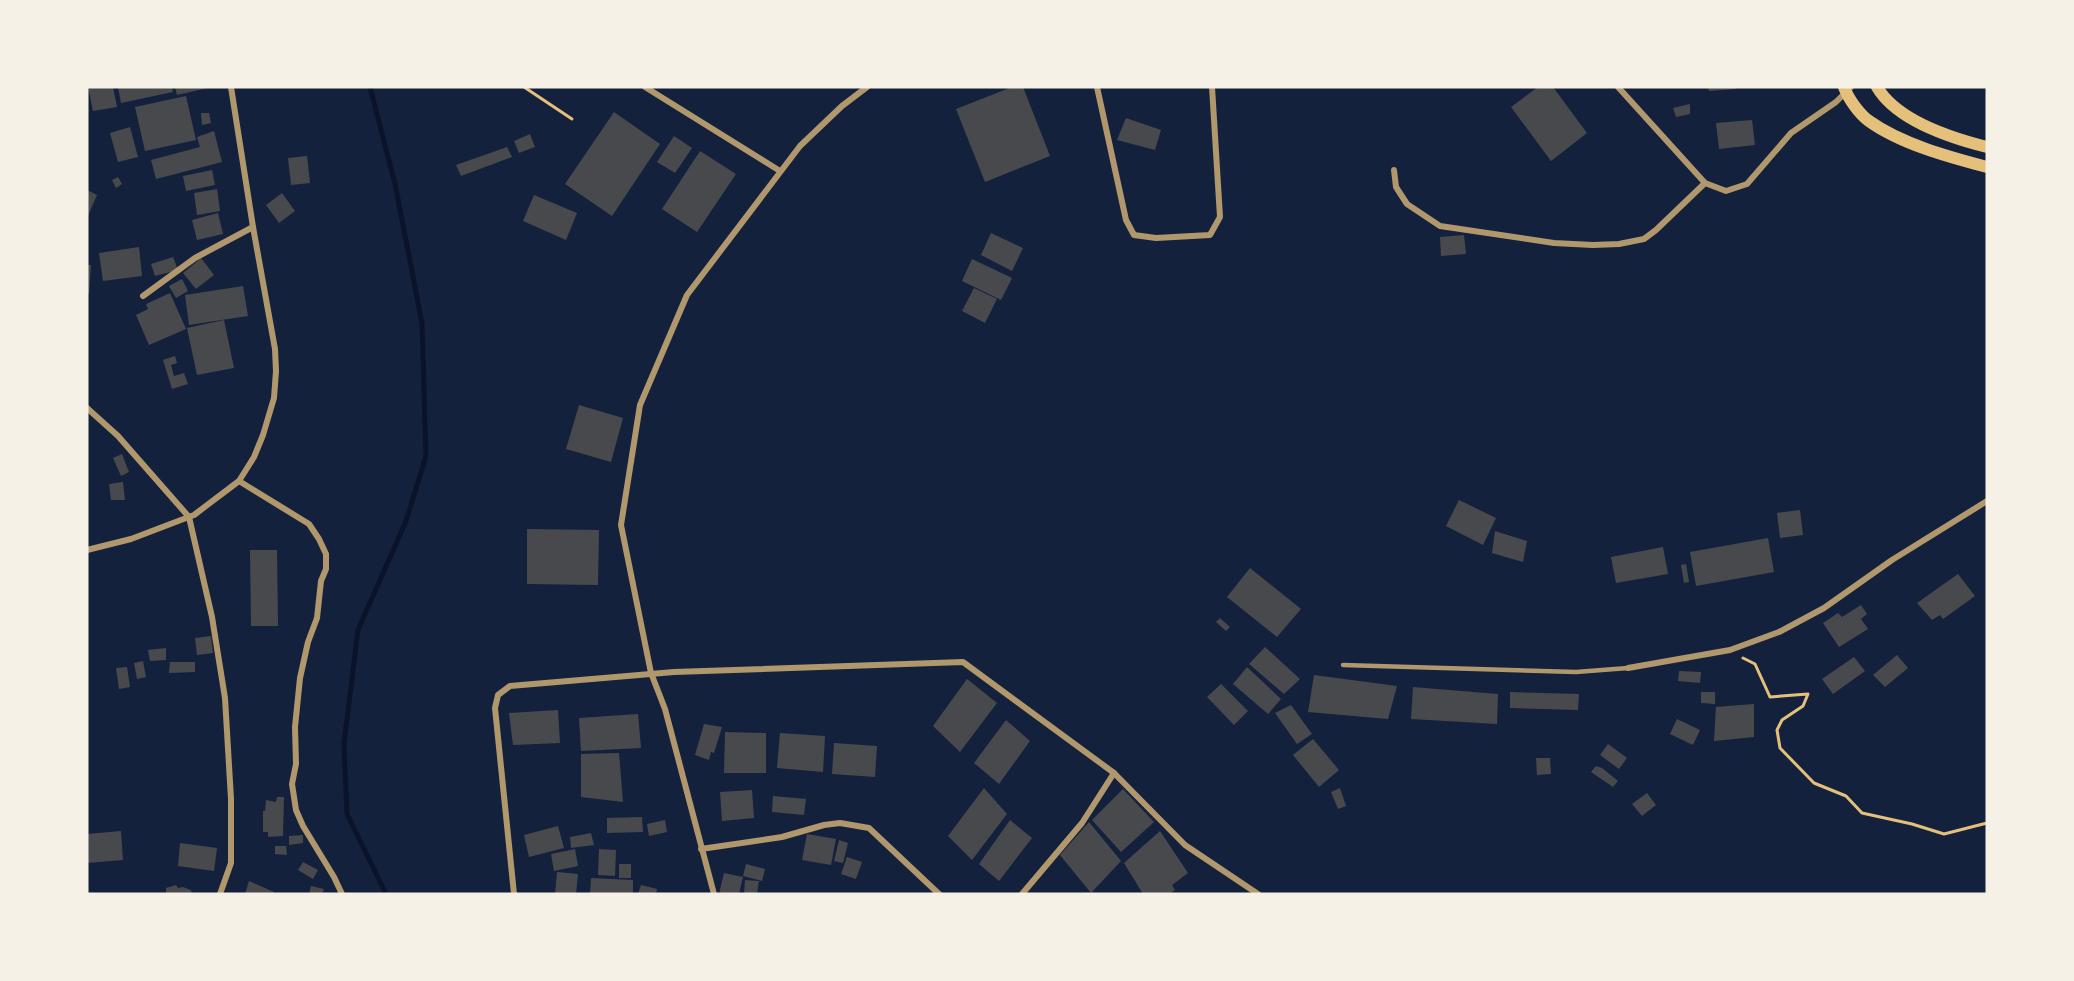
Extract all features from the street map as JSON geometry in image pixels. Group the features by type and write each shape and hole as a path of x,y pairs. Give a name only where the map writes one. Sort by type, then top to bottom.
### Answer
{"main road":[{"path":"1877,87 1883,97 1911,119 1967,142 1987,147"},
{"path":"1847,89 1866,120 1885,131 1949,156 1987,167"}],"street":[{"path":"87,550 131,539 189,517 240,481 263,435 274,398 275,349 231,87"},
{"path":"645,87 780,171"},
{"path":"714,894 665,709 651,673 621,525 640,405 687,295 800,146 833,114 867,87"},
{"path":"1097,87 1126,220 1134,235 1156,238 1210,235 1221,217 1212,87"},
{"path":"1618,87 1705,183 1726,191 1747,184 1791,134 1836,102 1847,89"},
{"path":"1394,170 1396,187 1407,204 1440,226 1554,243 1593,245 1619,244 1644,238 1656,230 1705,183"},
{"path":"143,296 195,258 253,227"},
{"path":"87,408 118,436 189,517 212,617 225,698 231,799 231,863 220,894"},
{"path":"240,481 309,524 326,554 326,569 321,581 317,618 308,642 300,678 295,727 296,764 292,784 296,810 303,826 342,894"},
{"path":"1628,668 1730,650 1779,632 1824,608 1892,560 1987,501"},
{"path":"514,894 495,708 498,695 510,686 651,673 963,662 1113,773 1185,845 1258,894"},
{"path":"1022,894 1082,823 1113,773"},
{"path":"701,849 766,840 824,825 840,823 869,828 939,894"}],"lane":[{"path":"1343,665 1576,672 1628,668"}],"path":[{"path":"524,87 572,119"},
{"path":"1730,650 1755,664 1770,697 1808,694 1803,706 1782,720 1777,730 1780,748 1814,783 1846,796 1862,813 1944,834 1987,823"}],"building":[{"path":"88,87 113,87 117,107 93,111"},
{"path":"118,87 172,87 173,92 121,103"},
{"path":"175,87 208,87 208,88 177,95"},
{"path":"1012,87 1023,87 1050,156 985,182 956,109"},
{"path":"1538,87 1553,87 1587,133 1551,161 1511,107"},
{"path":"1708,87 1736,87 1736,89 1709,91"},
{"path":"186,96 196,140 145,151 135,107"},
{"path":"1690,104 1690,114 1676,117 1673,108"},
{"path":"614,112 660,144 612,216 565,184"},
{"path":"201,113 209,113 211,123 202,125"},
{"path":"1126,118 1161,130 1155,150 1117,140"},
{"path":"1752,120 1755,145 1719,149 1716,123"},
{"path":"130,127 138,157 118,162 110,133"},
{"path":"214,131 222,162 156,179 151,160 200,147 197,137"},
{"path":"530,134 535,147 519,153 514,141"},
{"path":"674,136 692,148 675,173 657,162"},
{"path":"507,147 512,157 461,176 456,165"},
{"path":"700,151 736,174 697,232 662,209"},
{"path":"307,156 310,183 291,185 288,158"},
{"path":"212,170 215,185 186,191 183,176"},
{"path":"118,177 122,184 116,188 112,180"},
{"path":"217,189 220,211 197,215 194,193"},
{"path":"87,190 97,195 87,218"},
{"path":"282,193 295,211 279,223 266,205"},
{"path":"534,195 577,213 566,240 523,221"},
{"path":"218,213 223,234 197,240 192,220"},
{"path":"991,233 1023,248 1012,271 981,255"},
{"path":"1464,235 1466,254 1441,256 1440,237"},
{"path":"139,247 142,276 103,281 99,253"},
{"path":"173,257 178,270 155,276 151,264"},
{"path":"201,258 214,275 196,289 183,273"},
{"path":"972,259 1012,278 1001,300 962,281"},
{"path":"87,265 91,265 89,294 87,294"},
{"path":"182,279 188,291 176,298 169,286"},
{"path":"243,286 248,316 189,325 185,295"},
{"path":"974,288 997,299 985,323 962,311"},
{"path":"170,293 186,329 149,345 136,315 148,309 146,304"},
{"path":"224,320 234,368 197,375 187,328"},
{"path":"175,356 177,363 171,365 174,376 184,373 188,384 172,389 163,360"},
{"path":"579,405 623,418 611,462 566,449"},
{"path":"122,454 129,472 121,476 113,458"},
{"path":"123,482 125,500 111,500 109,484"},
{"path":"1459,500 1496,518 1483,545 1446,526"},
{"path":"1800,510 1803,535 1780,538 1777,513"},
{"path":"527,529 599,530 598,585 527,584"},
{"path":"1495,531 1527,541 1523,562 1492,553"},
{"path":"1768,538 1774,572 1696,586 1690,552"},
{"path":"1663,547 1668,574 1616,583 1611,557"},
{"path":"250,550 277,550 278,626 251,626"},
{"path":"1686,564 1689,582 1684,583 1681,565"},
{"path":"1250,568 1301,609 1277,637 1227,597"},
{"path":"1958,574 1975,596 1943,619 1940,615 1932,620 1917,603"},
{"path":"1861,605 1867,614 1861,619 1868,629 1839,647 1823,623 1838,613 1842,617"},
{"path":"1220,618 1230,627 1226,631 1216,622"},
{"path":"211,636 213,653 197,655 195,638"},
{"path":"1265,647 1300,679 1284,694 1249,664"},
{"path":"166,648 166,660 150,661 148,650"},
{"path":"1897,655 1908,668 1885,687 1873,675"},
{"path":"1854,657 1865,671 1833,694 1822,679"},
{"path":"143,661 146,677 137,679 134,663"},
{"path":"170,662 195,662 195,672 169,673"},
{"path":"127,667 130,687 119,689 116,668"},
{"path":"1247,667 1281,699 1268,714 1233,684"},
{"path":"1679,671 1701,672 1700,683 1678,681"},
{"path":"1314,675 1397,686 1388,719 1308,712"},
{"path":"967,679 997,703 960,752 933,726"},
{"path":"1221,684 1248,711 1234,725 1207,697"},
{"path":"1413,687 1498,694 1497,724 1411,719"},
{"path":"1510,692 1579,694 1578,710 1510,708"},
{"path":"1701,692 1715,692 1715,704 1701,703"},
{"path":"1754,704 1754,737 1714,741 1716,707"},
{"path":"1291,705 1312,734 1297,744 1275,713"},
{"path":"558,710 560,743 513,745 509,713"},
{"path":"638,714 641,748 581,751 579,718"},
{"path":"1677,719 1700,730 1693,745 1670,734"},
{"path":"1006,720 1030,741 999,784 974,763"},
{"path":"704,724 722,727 714,753 711,752 709,760 695,755"},
{"path":"725,732 766,733 766,773 724,773"},
{"path":"780,733 825,736 823,772 777,768"},
{"path":"1313,739 1339,770 1319,787 1293,755"},
{"path":"834,743 877,746 875,777 832,774"},
{"path":"1608,744 1627,758 1619,769 1600,755"},
{"path":"619,753 623,802 581,797 581,754"},
{"path":"1536,758 1550,758 1551,774 1537,775"},
{"path":"1596,766 1618,781 1613,787 1591,772"},
{"path":"984,788 1007,814 972,860 948,836"},
{"path":"1340,788 1346,806 1338,809 1331,792"},
{"path":"1123,789 1154,822 1121,852 1092,820"},
{"path":"752,790 754,818 722,821 720,792"},
{"path":"1647,793 1656,805 1642,816 1632,804"},
{"path":"773,796 806,799 804,815 772,812"},
{"path":"277,797 284,797 283,836 268,837 268,832 263,832 263,811 265,811 266,800 276,802"},
{"path":"642,817 643,832 607,833 607,818"},
{"path":"665,820 667,832 649,836 647,824"},
{"path":"1010,820 1032,838 999,881 979,864"},
{"path":"1089,822 1121,861 1091,893 1060,855"},
{"path":"558,826 564,848 529,857 524,835"},
{"path":"121,831 123,860 87,863 87,834"},
{"path":"1160,831 1188,873 1172,885 1175,890 1169,894 1143,894 1124,863"},
{"path":"591,833 594,845 571,848 570,837"},
{"path":"807,834 836,839 831,865 802,860"},
{"path":"303,835 303,843 289,845 289,836"},
{"path":"839,840 848,843 843,863 834,861"},
{"path":"180,843 217,848 214,871 178,866"},
{"path":"275,846 286,846 287,855 275,854"},
{"path":"575,849 578,866 554,871 551,854"},
{"path":"599,849 616,850 615,876 598,875"},
{"path":"847,857 862,862 856,879 841,874"},
{"path":"303,862 318,870 313,879 298,870"},
{"path":"619,864 631,864 631,878 619,878"},
{"path":"746,864 765,869 762,881 743,876"},
{"path":"557,872 578,874 576,894 555,894"},
{"path":"724,873 743,877 739,894 719,894"},
{"path":"591,878 633,880 633,894 590,894"},
{"path":"745,880 759,881 757,894 744,894"},
{"path":"249,881 274,892 273,894 245,894"},
{"path":"176,885 178,888 191,890 192,894 166,894 166,888"},
{"path":"641,885 657,889 656,894 638,894"},
{"path":"311,886 324,889 322,894 309,894"}],"waterway":[{"path":"370,87 395,184 422,323 426,456 406,521 358,630 344,743 347,814 386,894"}]}
